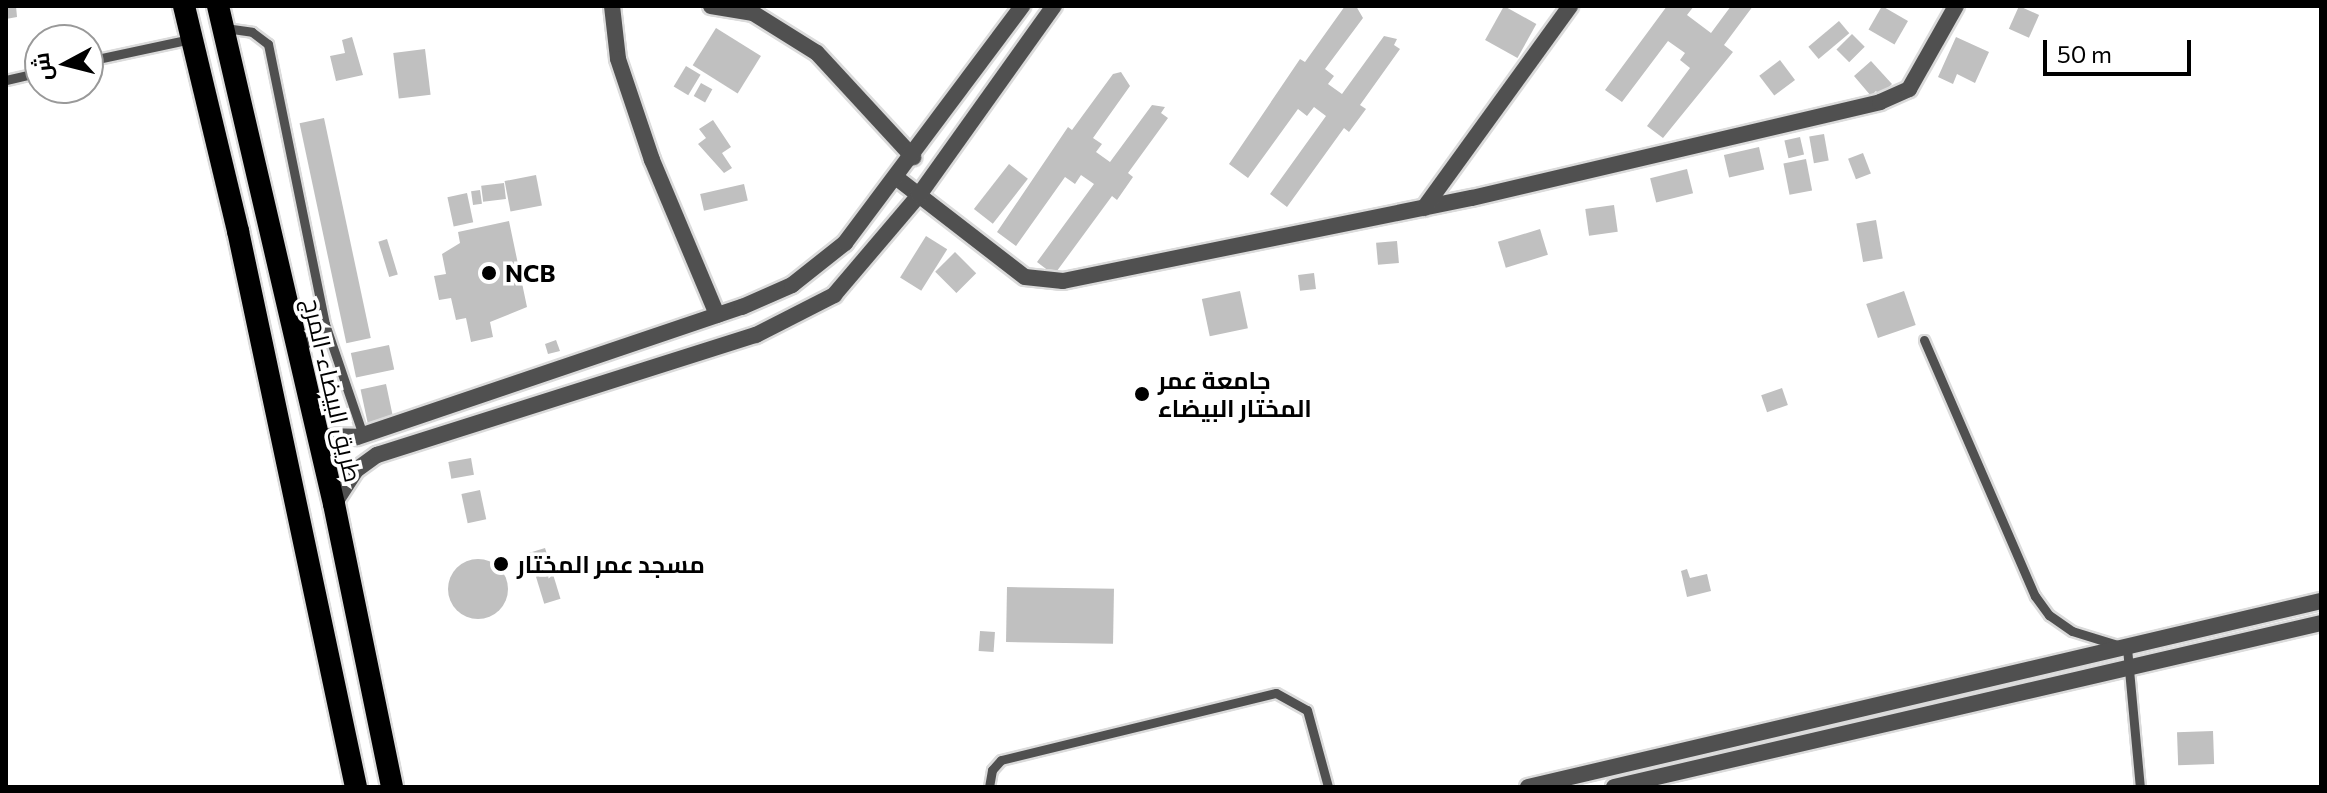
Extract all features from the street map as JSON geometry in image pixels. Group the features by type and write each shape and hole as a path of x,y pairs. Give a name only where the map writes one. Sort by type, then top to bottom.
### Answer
{"highway":[{"path":"184,6 238,231 356,787"},
{"name":"طريق البيضاء-المرج","path":"220,17 334,504 392,787"}],"street":[{"path":"612,6 618,59 652,160 717,315"},
{"path":"711,6 753,13 817,53 913,157"},
{"path":"318,436 363,435 717,315 792,285 826,263 898,179 1022,6"},
{"path":"334,504 356,470 377,455 756,335 834,295 864,265 919,195 1054,6"},
{"path":"1424,208 1570,6"},
{"path":"898,179 1025,277 1047,281 1424,208 1880,102 1909,89 1956,6"},
{"path":"1528,787 2321,601"},
{"path":"1614,787 2321,623"}],"lane":[{"path":"220,17 252,32 268,44 325,324 363,435"},
{"path":"104,58 191,39"},
{"path":"298,352 325,324"},
{"path":"1924,340 2035,596 2049,615 2072,631 2127,648 2132,667 2140,787"},
{"path":"989,787 992,770 1001,760 1276,693 1307,710 1328,787"}],"building":[{"path":"6,6 16,6 17,17 6,19"},
{"path":"1345,6 1356,6 1363,18 1325,69 1334,76 1328,84 1342,94 1384,36 1397,39 1394,45 1400,49 1360,105 1366,109 1349,132 1344,128 1287,207 1270,194 1326,116 1314,107 1307,116 1298,109 1248,178 1229,164 1300,59 1305,62"},
{"path":"1504,6 1536,24 1517,58 1485,40"},
{"path":"1667,6 1694,6 1687,15 1711,33 1731,6 1753,6 1724,45 1733,52 1663,138 1647,126 1690,68 1680,60 1685,53 1668,41 1622,102 1605,90"},
{"path":"1882,6 1908,21 1894,44 1868,29"},
{"path":"2019,6 2039,15 2029,38 2009,29"},
{"path":"1839,21 1849,33 1819,59 1808,47"},
{"path":"716,28 761,56 738,93 693,65"},
{"path":"1852,34 1865,47 1849,62 1836,50"},
{"path":"352,37 363,75 336,81 330,56 345,53 342,40"},
{"path":"1956,37 1989,52 1975,83 1957,74 1953,84 1938,77"},
{"path":"425,49 431,95 399,99 393,53"},
{"path":"1780,60 1795,80 1774,96 1759,76"},
{"path":"1871,61 1892,84 1880,96 1876,91 1871,96 1854,76"},
{"path":"686,66 701,75 688,95 674,87"},
{"path":"1121,72 1130,86 1093,138 1102,144 1096,152 1110,162 1152,105 1165,107 1161,113 1168,118 1128,173 1133,177 1117,200 1112,196 1054,275 1037,262 1094,184 1081,175 1075,184 1065,177 1016,246 997,232 1068,127 1072,130 1113,74"},
{"path":"701,83 712,89 705,102 694,96"},
{"path":"324,118 371,338 346,343 300,123"},
{"path":"713,120 731,147 722,153 732,168 724,173 698,144 706,138 699,129"},
{"path":"1824,134 1829,161 1814,163 1809,137"},
{"path":"1800,137 1804,155 1788,158 1784,141"},
{"path":"1759,147 1764,169 1729,178 1724,155"},
{"path":"1863,153 1871,174 1856,179 1848,159"},
{"path":"1806,159 1812,190 1790,195 1783,163"},
{"path":"1009,164 1028,179 993,224 974,209"},
{"path":"1687,169 1693,193 1656,202 1650,178"},
{"path":"536,175 542,205 511,212 505,181"},
{"path":"504,183 506,199 483,202 481,186"},
{"path":"744,184 748,201 704,211 700,194"},
{"path":"480,190 482,204 473,205 471,191"},
{"path":"467,193 473,222 454,227 447,197"},
{"path":"1614,205 1618,232 1589,236 1585,209"},
{"path":"1876,220 1883,258 1863,262 1856,223"},
{"path":"509,221 527,307 490,322 493,337 471,342 466,318 456,320 451,298 439,300 434,276 446,274 442,254 460,243 458,232"},
{"path":"1540,229 1548,255 1506,268 1498,242"},
{"path":"926,236 947,249 921,291 900,278"},
{"path":"387,239 398,274 389,277 378,242"},
{"path":"1397,241 1399,263 1378,265 1376,243"},
{"path":"955,252 976,273 956,293 935,272"},
{"path":"1314,273 1316,289 1300,291 1298,275"},
{"path":"1240,291 1248,328 1210,336 1202,299"},
{"path":"1904,291 1916,325 1878,338 1866,304"},
{"path":"556,340 560,351 548,354 545,344"},
{"path":"389,345 394,369 356,378 351,353"},
{"path":"386,384 394,421 368,427 361,389"},
{"path":"1782,388 1788,405 1767,412 1761,395"},
{"path":"471,458 474,475 451,479 448,462"},
{"path":"480,490 486,519 468,523 461,494"},
{"path":"545,548 560,599 544,604 529,553"},
{"path":"478,559 489,561 499,568 506,578 506,600 499,610 489,617 478,619 467,617 457,610 450,600 448,589 450,578 457,568 467,561"},
{"path":"1687,569 1690,578 1707,574 1711,591 1687,597 1681,571"},
{"path":"1007,587 1114,589 1113,644 1006,642"},
{"path":"980,631 995,632 994,652 979,651"},
{"path":"2213,731 2214,764 2178,765 2177,732"}],"place":[{"name":"NCB","path":"489,273"},
{"name":"جامعة عمر المختار البيضاء","path":"1142,394"},
{"name":"مسجد عمر المختار","path":"501,564"}]}
